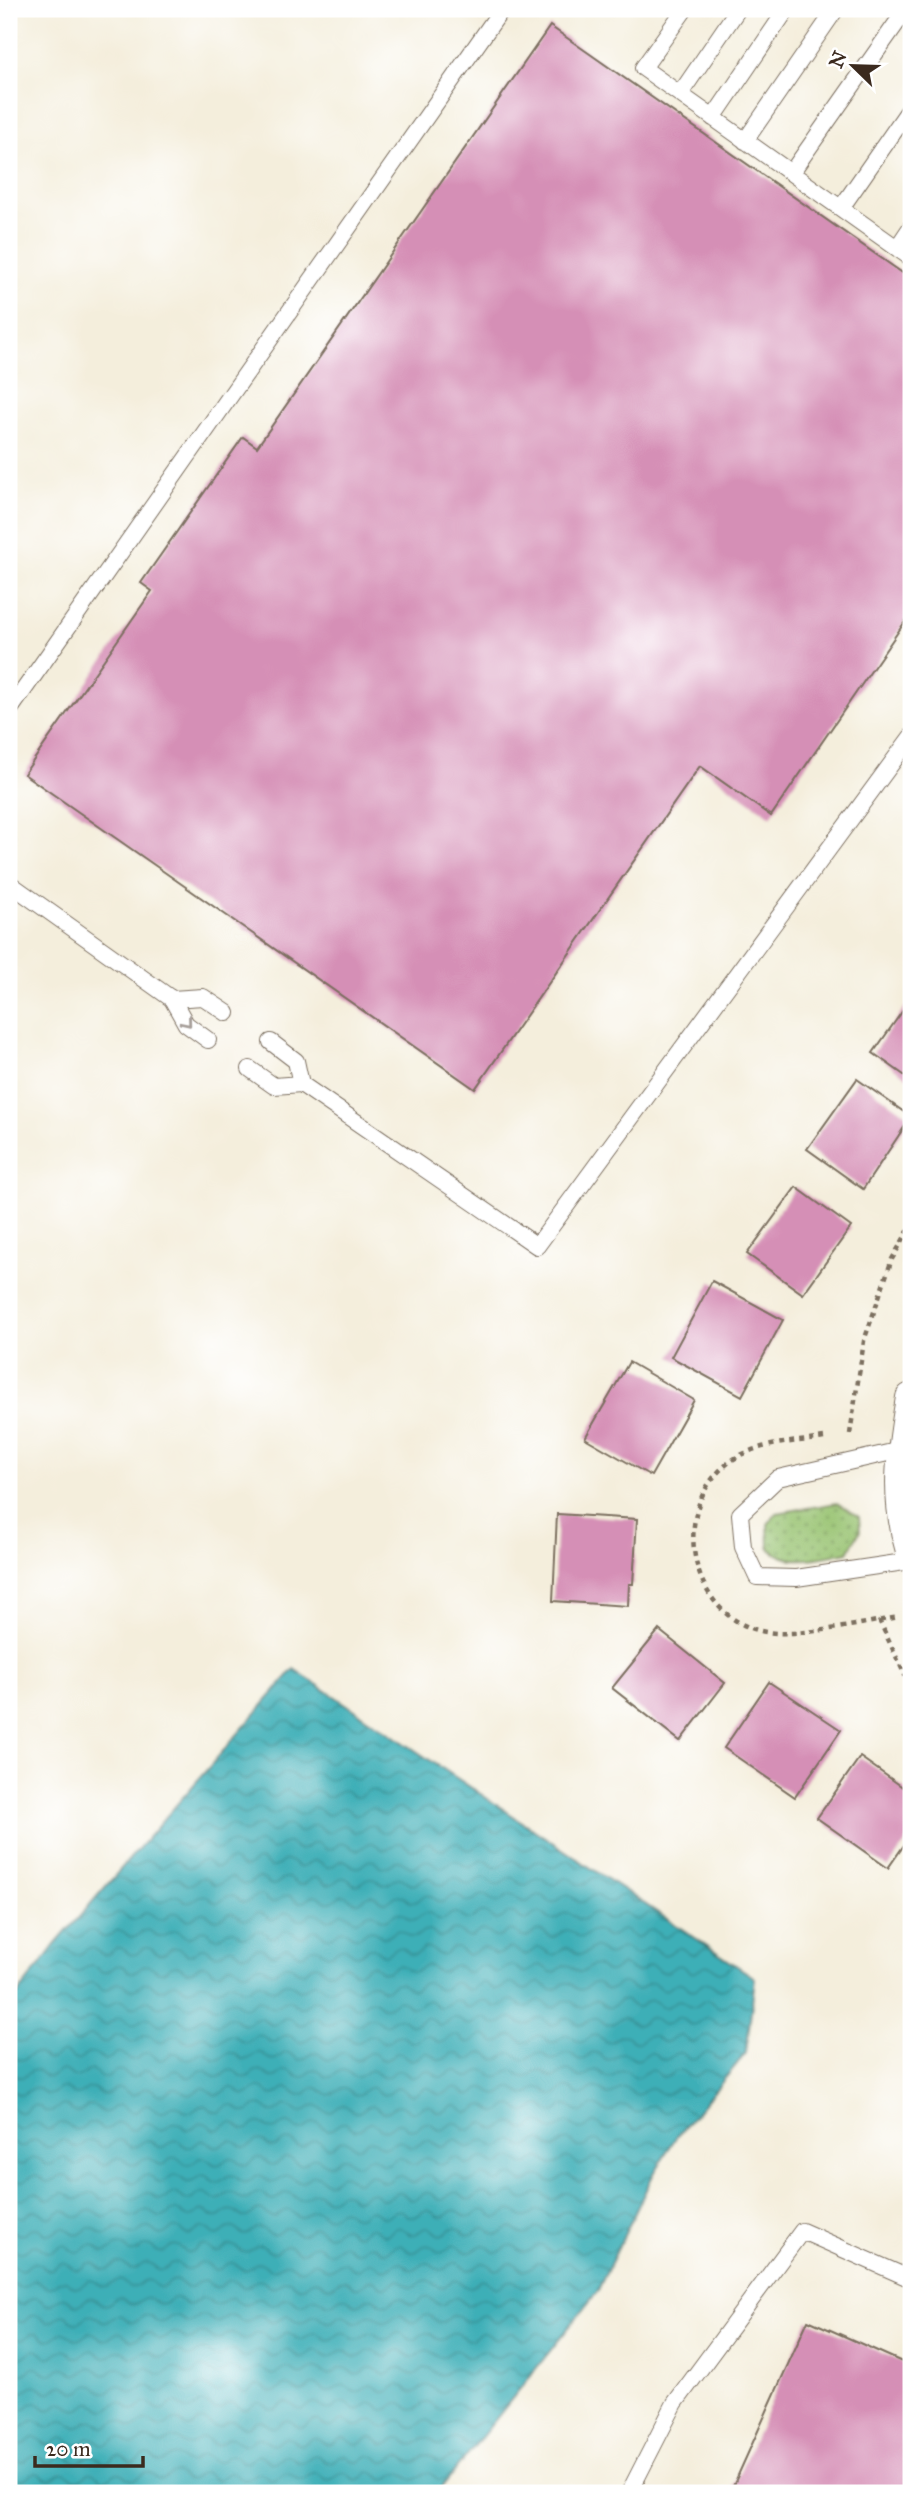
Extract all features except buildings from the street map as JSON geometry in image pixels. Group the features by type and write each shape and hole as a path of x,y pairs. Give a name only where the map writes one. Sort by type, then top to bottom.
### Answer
{"street":[{"path":"911,1398 901,1450 902,1497 911,1551"}],"lane":[{"path":"9,711 502,9"},
{"path":"685,9 643,68 911,258"},
{"path":"680,94 738,9"},
{"path":"713,118 787,9"},
{"path":"745,141 836,9"},
{"path":"791,173 903,14"},
{"path":"841,208 911,107"},
{"path":"897,248 911,227"},
{"path":"250,1069 274,1086 301,1084 537,1247 911,737"},
{"path":"9,883 172,999 186,1024 208,1040"},
{"path":"172,999 203,997 227,1013"},
{"path":"271,1042 296,1061 301,1084"},
{"path":"901,1450 778,1478 740,1514 743,1546 757,1577 796,1578 911,1561"},
{"path":"629,2493 675,2403 802,2231 911,2279"}],"path":[{"path":"852,1433 864,1341 892,1259 911,1226"},
{"path":"899,1617 879,1620 911,1688"}],"green space":[{"path":"837,1503 859,1517 860,1531 848,1552 795,1559 785,1557 769,1547 768,1524 777,1513"}],"water":[{"path":"294,1669 755,1978 746,2053 676,2137 653,2175 597,2292 437,2493 9,2493 9,2006 55,1945"}]}
